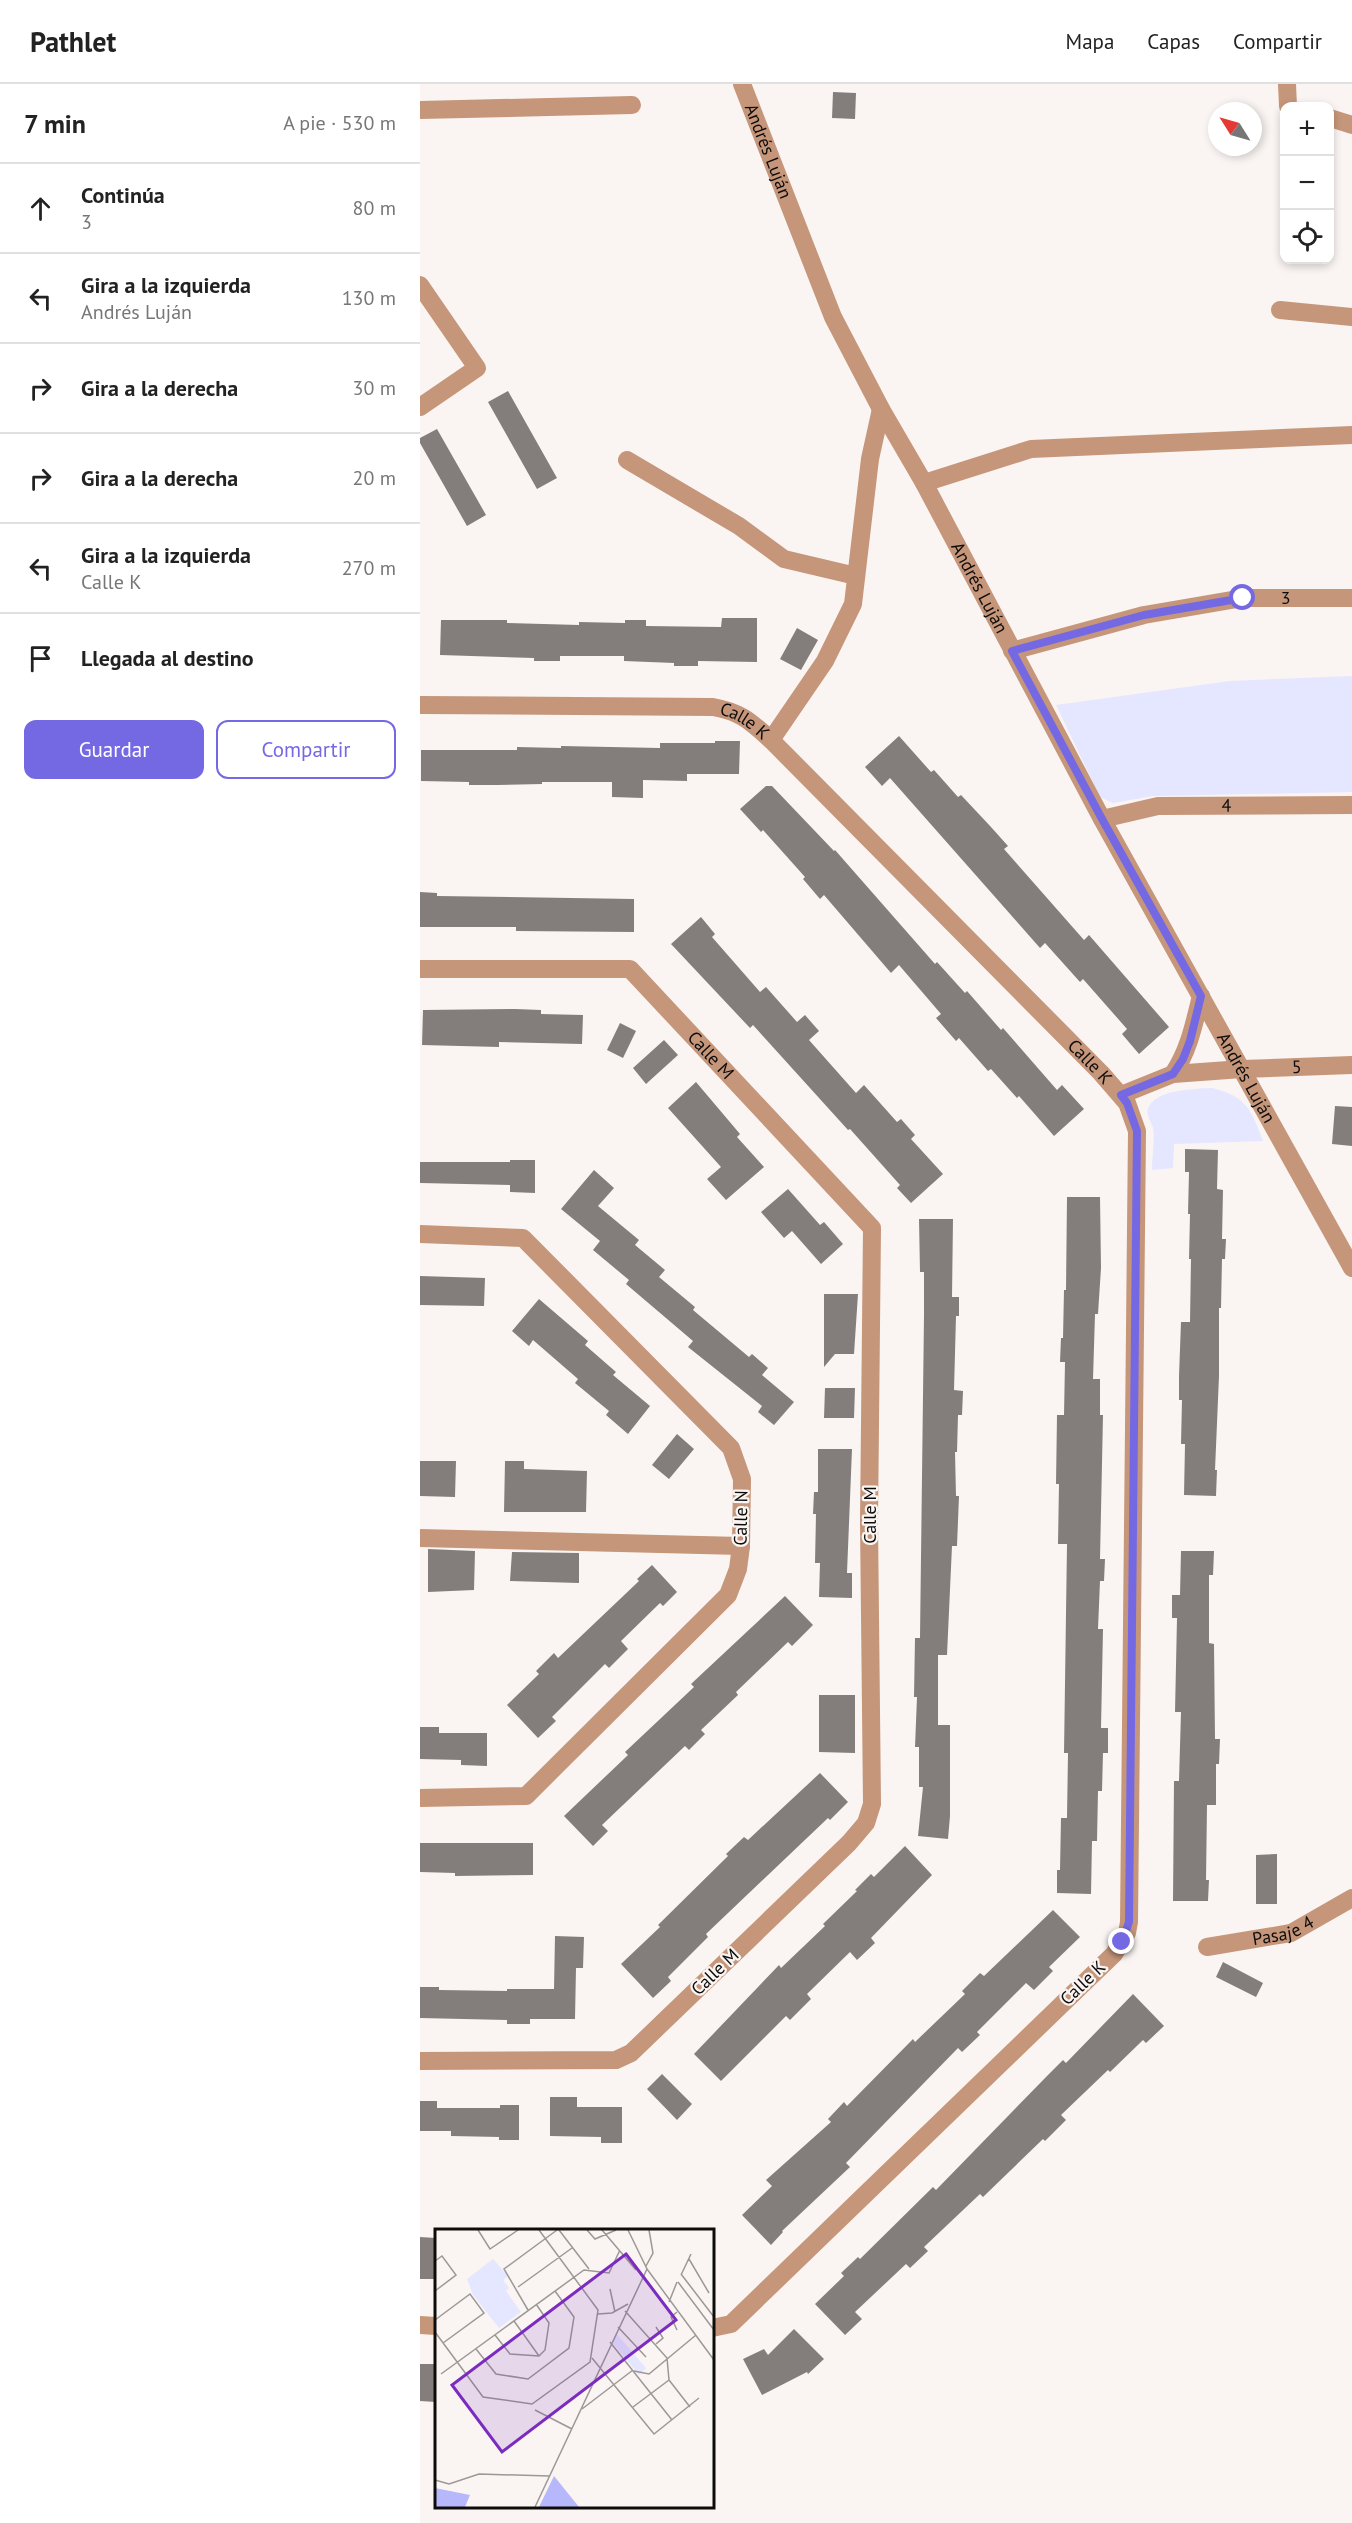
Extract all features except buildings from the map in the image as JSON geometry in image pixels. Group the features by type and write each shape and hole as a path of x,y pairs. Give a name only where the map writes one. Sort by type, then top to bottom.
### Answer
{"street":[{"path":"1287,84 1288,102"},
{"name":"Andrés Luján","path":"745,86 833,317 881,409 924,483 1102,819 1352,1268"},
{"path":"420,110 632,105"},
{"path":"1334,120 1352,125"},
{"path":"420,285 477,368 420,407"},
{"path":"1280,310 1352,317"},
{"path":"771,740 825,661 853,604 870,459 881,409"},
{"path":"924,483 1031,449 1352,435"},
{"path":"627,460 739,526 784,559 856,576"},
{"name":"3","path":"1012,651 1144,615 1243,598 1352,598"},
{"name":"Calle K","path":"420,705 713,707 733,711 751,722 771,740 1101,1072 1127,1103 1137,1131 1129,1922 1127,1933 1114,1953 731,2324 714,2328"},
{"name":"4","path":"1102,819 1158,806 1352,805"},
{"name":"Calle M","path":"420,969 630,969 872,1228 869,1522 872,1804 866,1823 849,1843 631,2053 616,2060 420,2061"},
{"path":"1173,1074 1183,1059 1190,1041 1201,996"},
{"name":"5","path":"1121,1095 1173,1074 1352,1065"},
{"name":"Calle N","path":"420,1234 523,1238 731,1448 741,1479 741,1546 738,1569 728,1594 526,1796 420,1798"},
{"path":"420,1538 741,1546"},
{"name":"Pasaje 4","path":"1207,1947 1291,1933 1352,1898"},
{"path":"420,2325 435,2326"}],"shaded area":[{"path":"1352,676 1352,792 1153,796 1113,803 1100,797 1056,705 1230,681"},
{"path":"1212,1088 1233,1096 1246,1106 1255,1120 1263,1141 1174,1144 1173,1168 1152,1170 1154,1132 1148,1109 1152,1102 1158,1097 1176,1091"}],"route":[{"path":"1122,1942 1129,1922 1137,1131 1127,1103 1121,1095 1173,1074 1183,1059 1190,1041 1201,996 1012,651 1144,615 1243,598"}]}
